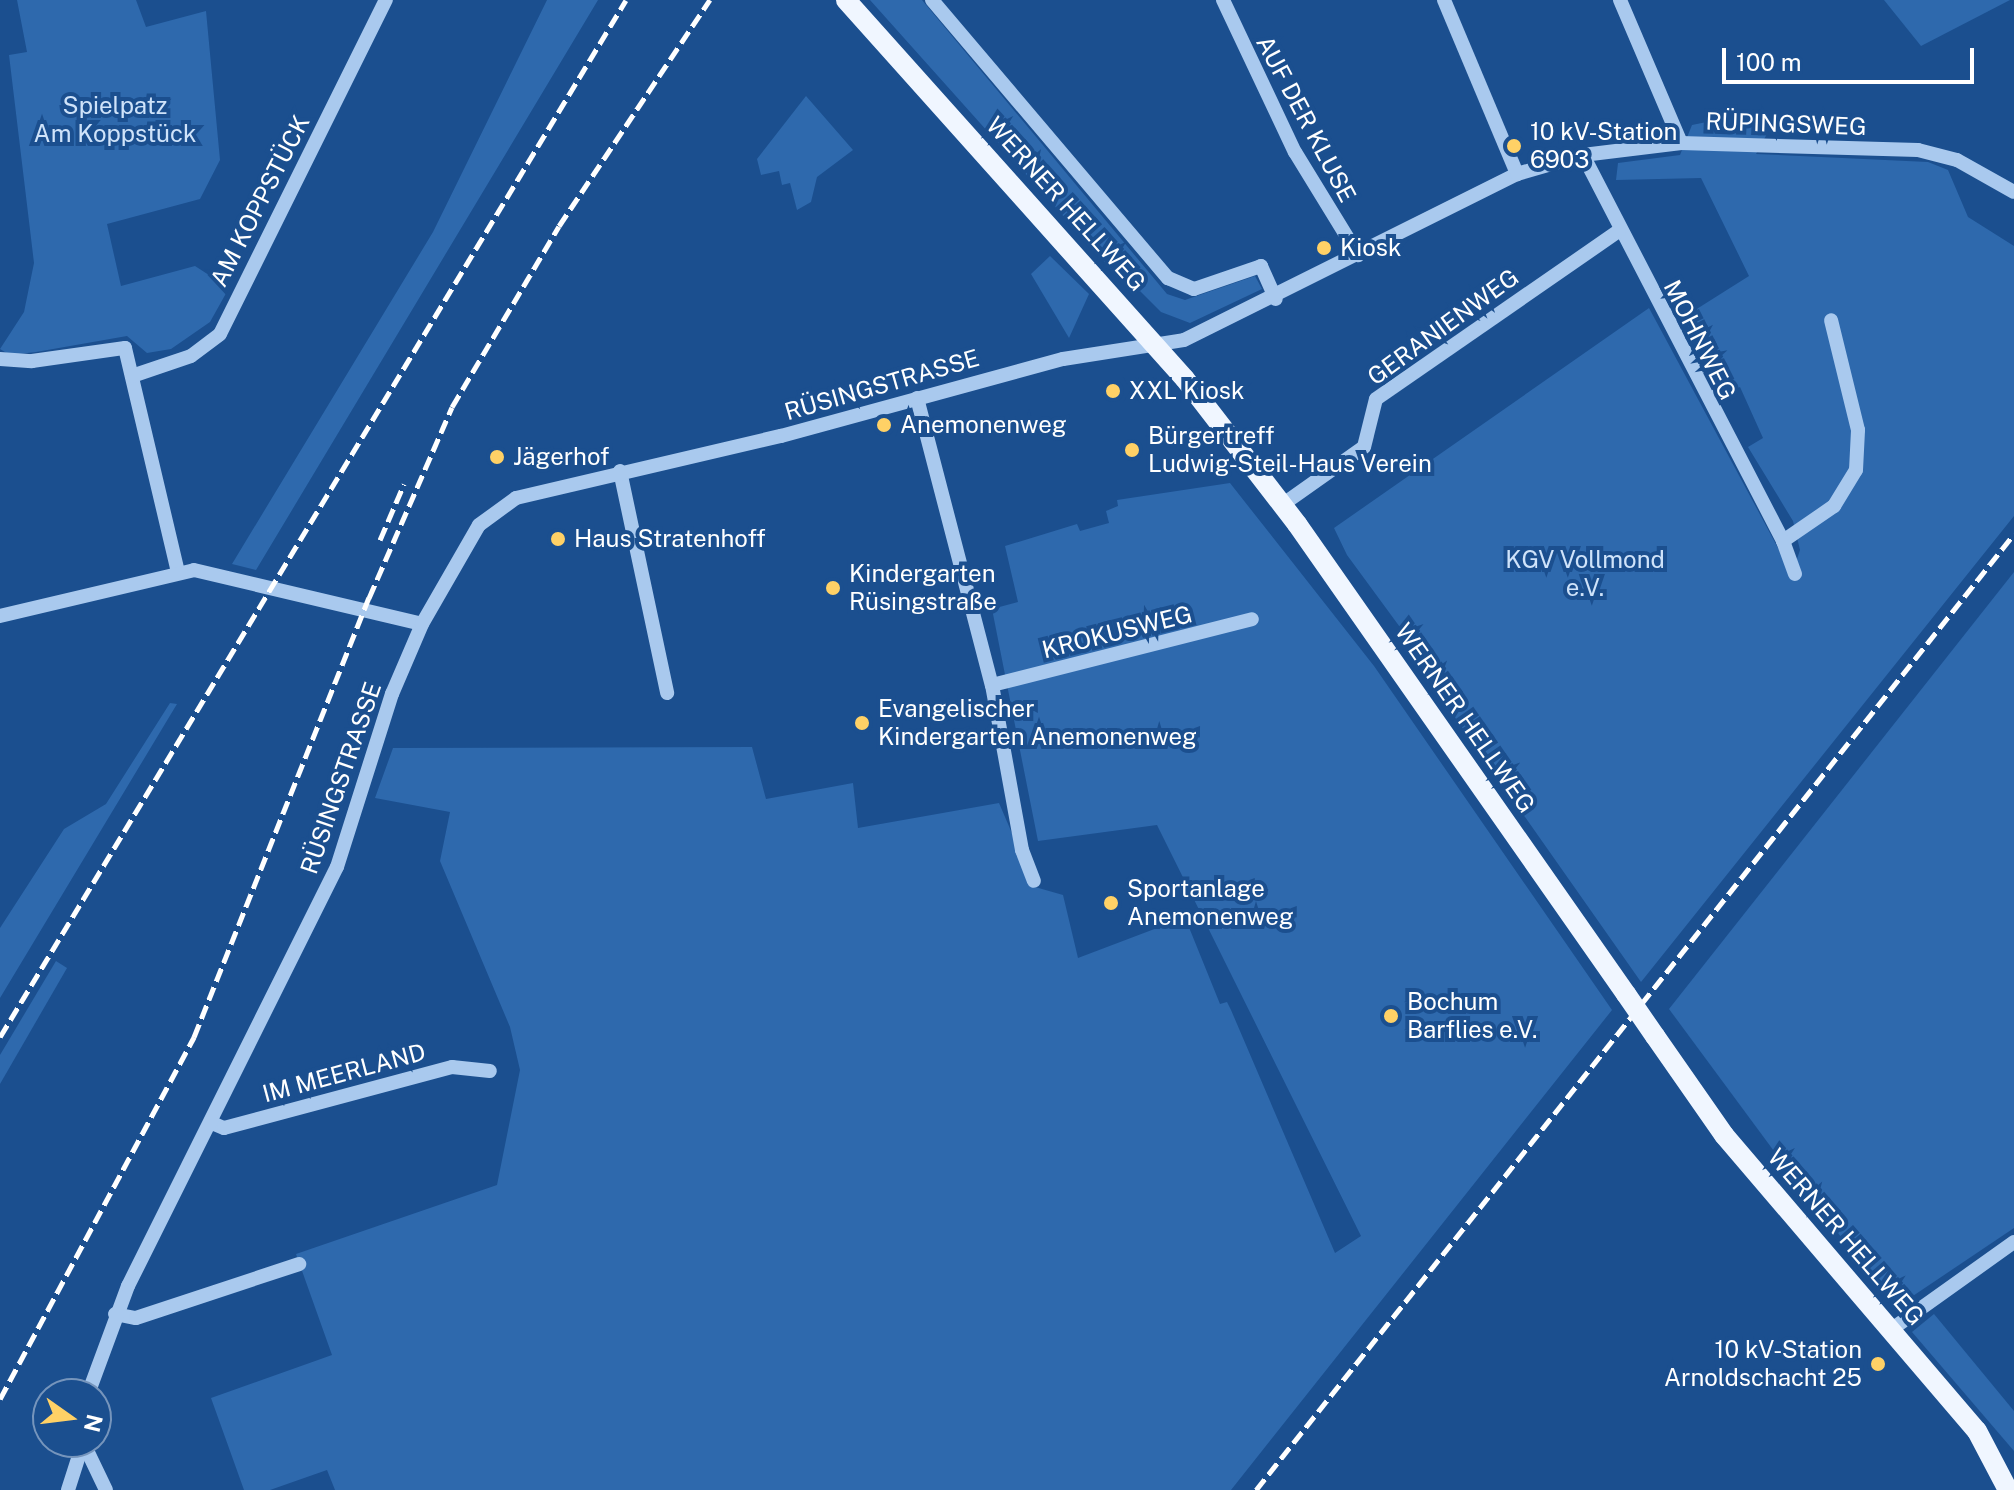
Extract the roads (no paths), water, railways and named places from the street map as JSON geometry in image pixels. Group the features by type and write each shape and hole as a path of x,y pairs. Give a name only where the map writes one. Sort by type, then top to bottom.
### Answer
{"main road":[{"name":"WERNER HELLWEG","path":"846,0 1157,344 1282,505 1724,1135 1977,1431 2008,1490"}],"street":[{"name":"AM KOPPSTÜCK","path":"132,376 191,356 220,334 386,0"},
{"name":"WERNER HELLWEG","path":"932,0 1168,278 1194,289 1261,266 1276,299"},
{"name":"AUF DER KLUSE","path":"1223,0 1295,152 1358,255"},
{"path":"1444,0 1486,109 1517,174"},
{"path":"1620,0 1681,143"},
{"name":"RÜPINGSWEG","path":"1157,344 1184,340 1276,299 1517,174 1583,155 1681,143 1918,150 1957,160 2014,192"},
{"name":"MOHNWEG","path":"1583,155 1619,231 1783,541 1795,574"},
{"name":"GERANIENWEG","path":"1282,505 1364,447 1376,399 1619,231"},
{"path":"1783,541 1834,506 1856,470 1858,430 1831,320"},
{"name":"RÜSINGSTRASSE","path":"93,1378 115,1314 337,867 392,694 422,624 453,564 493,513 516,498 620,471 781,436 1063,359 1157,344"},
{"path":"0,359 32,361 125,348 178,573"},
{"path":"917,398 992,685 1022,850 1034,881"},
{"path":"620,471 667,693"},
{"path":"0,616 178,573 210,573 422,624"},
{"name":"KROKUSWEG","path":"992,685 1252,619"},
{"name":"IM MEERLAND","path":"212,1123 224,1128 452,1067 490,1071"},
{"path":"1892,1329 2014,1242"},
{"path":"115,1314 136,1318 299,1264"},
{"path":"68,1490 78,1458"},
{"path":"90,1458 106,1490"}],"railway":[{"path":"0,1037 626,0"},
{"path":"0,1399 194,1037 369,598 452,407 559,226 710,0"},
{"path":"380,540 404,484"},
{"path":"1256,1490 2014,534"}],"place":[{"name":"10 kV-Station 6903","path":"1514,146"},
{"name":"Kiosk","path":"1324,248"},
{"name":"XXL Kiosk","path":"1113,391"},
{"name":"Anemonenweg","path":"884,425"},
{"name":"Bürgertreff Ludwig-Steil-Haus Verein","path":"1132,450"},
{"name":"Jägerhof","path":"497,457"},
{"name":"Haus Stratenhoff","path":"558,539"},
{"name":"Kindergarten Rüsingstraße","path":"833,588"},
{"name":"Evangelischer Kindergarten Anemonenweg","path":"862,723"},
{"name":"Sportanlage Anemonenweg","path":"1111,903"},
{"name":"Bochum Barflies e.V.","path":"1391,1016"},
{"name":"10 kV-Station Arnoldschacht 25","path":"1878,1364"}],"park label":[{"name":"Spielpatz Am Koppstück","path":"115,120"},
{"name":"KGV Vollmond e.V.","path":"1585,574"}]}
